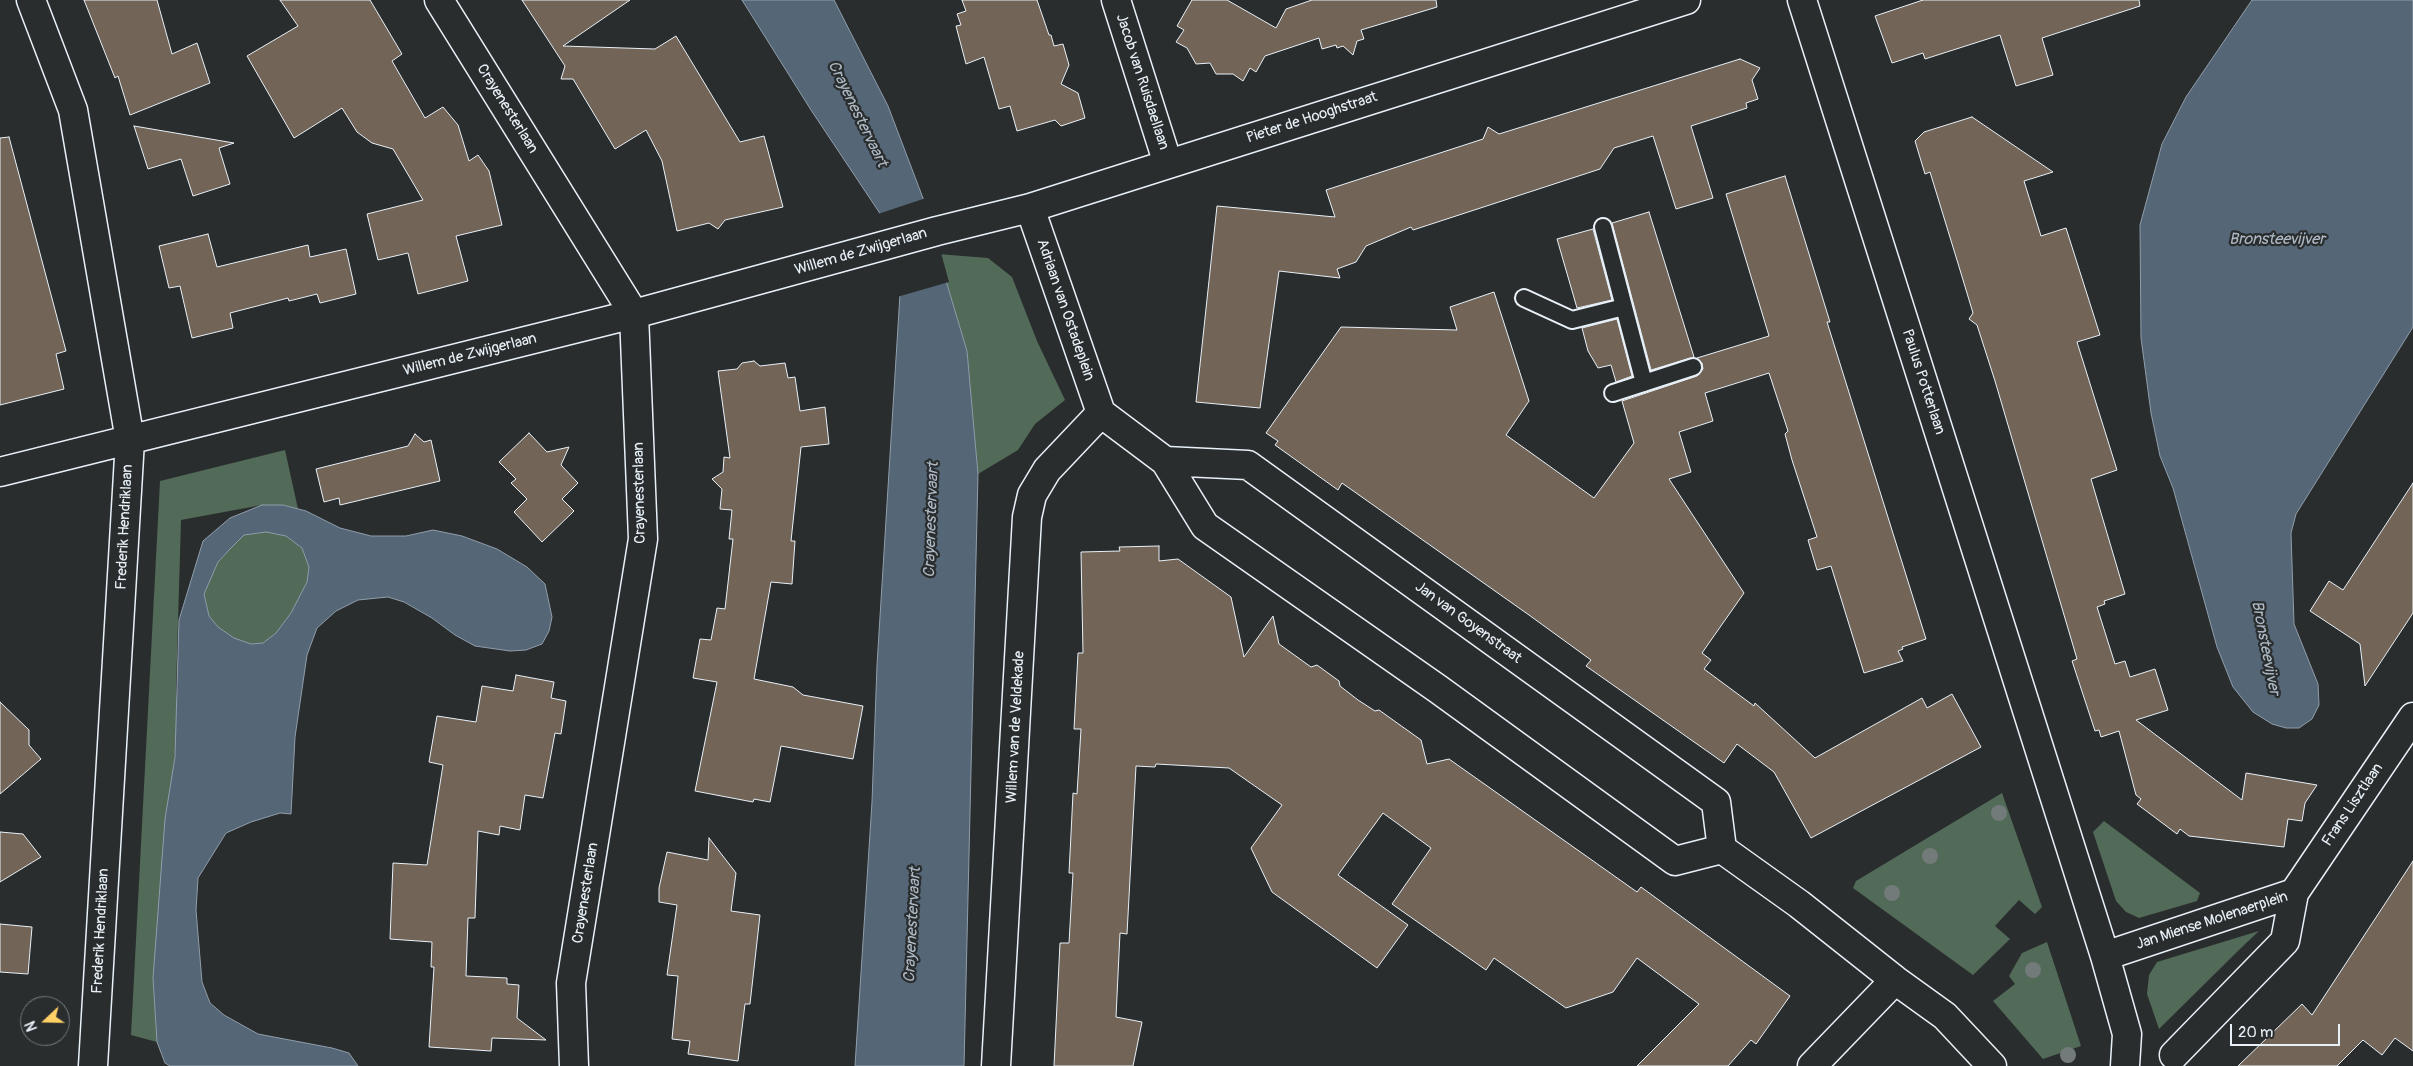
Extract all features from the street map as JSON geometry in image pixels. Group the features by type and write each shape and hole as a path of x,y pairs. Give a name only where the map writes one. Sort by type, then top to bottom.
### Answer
{"street":[{"name":"Frederik Hendriklaan","path":"31,0 73,110 130,440 93,1066"},
{"name":"Crayenesterlaan","path":"439,0 634,314 643,539 571,983 574,1066"},
{"name":"Jacob van Ruisdaellaan","path":"1116,0 1168,164"},
{"name":"Pieter de Hooghstraat","path":"937,231 1030,208 1686,0"},
{"name":"Paulus Potterlaan","path":"1802,0 2105,956"},
{"name":"Adriaan van Ostadeplein","path":"1030,208 1101,413"},
{"name":"Willem de Zwijgerlaan","path":"0,472 634,314 937,231"},
{"path":"1101,413 1165,461 1204,526 1438,689 1675,861 1731,856 1799,904 1895,980 1945,1016 1992,1066"},
{"name":"Willem van de Veldekade","path":"996,1066 1027,517 1032,495 1047,470 1101,413"},
{"name":"Jan van Goyenstraat","path":"1165,461 1248,464 1716,802 1731,856"},
{"name":"Frans Lisztlaan","path":"2294,893 2413,716"},
{"name":"Jan Miense Molenaerplein","path":"2105,956 2294,893 2285,941 2174,1055"},
{"path":"2105,956 2127,1034 2125,1066"},
{"path":"1812,1066 1895,980"}],"lane":[{"path":"1603,227 1644,383"},
{"path":"1524,298 1572,320 1624,307"},
{"path":"1613,393 1693,367"}],"green space":[{"path":"938,254 988,258 1012,277 1037,341 1065,400 1035,424 1018,450 978,474 967,351"},
{"path":"285,450 298,509 283,505 262,505 181,520 176,691 178,722 153,978 157,1042 131,1035 160,481"},
{"path":"266,532 286,536 302,548 309,567 307,582 291,613 276,633 263,643 251,644 234,638 218,627 209,616 204,594 218,562 244,535"},
{"path":"2002,793 2042,907 2035,914 2019,900 1995,926 2010,939 1973,975 1853,888 1856,881"},
{"path":"2104,821 2200,893 2197,901 2139,918 2126,912 2116,901 2093,832"},
{"path":"2259,931 2159,1029 2147,994 2149,975 2157,962"},
{"path":"2047,942 2081,1046 2043,1059 1993,1001 2015,984 2009,976 2022,953"}],"water":[{"name":"Crayenestervaart","path":"742,0 834,0 888,106 926,206 938,254 967,351 978,474 964,1066 855,1066 872,802 877,665 900,294 883,218 811,110"},
{"name":"Bronsteevijver","path":"2252,0 2413,0 2413,327 2296,514 2291,533 2294,624 2318,684 2319,705 2312,719 2299,728 2286,728 2272,724 2253,712 2233,687 2217,647 2173,488 2160,456 2151,413 2141,338 2140,225 2162,144 2186,97"},
{"path":"262,505 283,505 306,511 340,528 371,536 406,536 433,530 462,536 497,549 527,567 545,584 552,617 549,631 542,644 526,650 510,651 475,646 404,602 388,597 358,600 336,611 317,628 307,655 295,737 291,814 280,813 251,822 226,833 198,878 196,910 202,982 210,1003 224,1015 258,1034 349,1053 358,1066 170,1066 165,1063 157,1042 153,978 165,819 175,757 179,620 203,541 230,518","holes":["266,532 286,536 302,548 309,567 307,582 291,613 276,633 263,643 251,644 234,638 218,627 209,616 204,594 218,562 244,535"]}],"pier":[{"path":"926,198 949,282 897,297 881,219 878,214"}],"building":[{"path":"84,0 157,0 172,54 197,43 210,83 130,115 118,76 115,78"},
{"path":"280,0 370,0 402,54 392,61 425,118 443,107 458,125 469,161 478,155 489,171 502,225 456,236 468,281 418,294 408,253 378,260 367,214 423,200 393,149 372,143 357,132 342,108 294,138 247,56 298,26"},
{"path":"522,0 630,0 563,46 655,49 676,36 740,142 764,136 783,207 725,220 718,229 709,223 677,231 662,161 646,130 615,149 573,79 561,79 565,66"},
{"path":"962,0 1037,0 1054,46 1063,44 1069,65 1061,84 1078,93 1085,118 1061,126 1055,120 1017,131 1010,106 999,109 984,57 966,64 956,26 961,25 957,14 966,11"},
{"path":"1192,0 1227,0 1276,28 1286,9 1312,0 1436,0 1437,7 1361,30 1364,39 1357,41 1353,55 1343,46 1337,48 1336,45 1322,49 1319,38 1265,56 1256,72 1250,68 1243,81 1233,74 1216,74 1210,63 1196,64 1187,48 1176,42 1184,30 1177,26"},
{"path":"1923,0 2139,0 2140,6 2042,38 2053,75 2016,86 2000,35 1925,59 1923,53 1892,63 1875,16"},
{"path":"1740,59 1760,68 1752,80 1758,99 1746,103 1747,108 1691,126 1713,198 1676,209 1653,136 1614,148 1600,169 1413,230 1411,227 1366,246 1356,262 1337,269 1340,278 1279,271 1260,408 1196,402 1217,206 1335,217 1326,190 1483,139 1488,127 1499,134"},
{"path":"1972,117 2053,172 2024,181 2041,236 2066,228 2100,335 2077,342 2117,470 2091,479 2125,594 2104,601 2105,604 2097,607 2115,664 2125,661 2130,677 2155,669 2168,710 2136,720 2242,800 2246,773 2317,785 2305,803 2302,821 2288,819 2284,847 2189,836 2180,829 2177,834 2137,804 2141,799 2136,795 2119,731 2101,737 2099,730 2095,731 2072,661 2077,659 1995,381 1977,325 1969,319 1973,313 1960,270 1930,172 1925,174 1915,141 1924,132"},
{"path":"134,126 234,143 219,148 230,184 193,196 181,159 148,169"},
{"path":"9,137 66,351 56,354 64,389 0,405 0,138"},
{"path":"1785,176 1830,322 1827,322 1926,639 1902,647 1903,649 1898,651 1903,661 1864,673 1831,566 1817,570 1808,540 1817,537 1792,460 1785,434 1788,431 1769,373 1705,393 1713,421 1679,432 1691,472 1669,479 1744,593 1702,653 1711,660 1704,669 1754,706 1755,703 1815,758 1922,698 1927,708 1952,694 1981,747 1811,838 1774,772 1737,744 1724,763 1586,666 1591,660 1529,615 1342,483 1338,490 1275,445 1278,441 1266,433 1341,327 1457,330 1450,307 1494,292 1529,401 1506,435 1594,498 1634,443 1622,401 1697,376 1703,369 1702,363 1697,358 1769,336 1726,194"},
{"path":"1649,212 1694,357 1651,370 1612,223"},
{"path":"1593,229 1612,300 1577,308 1557,239"},
{"path":"208,234 217,267 308,245 310,257 346,249 356,294 320,303 317,294 289,301 288,298 230,313 233,328 192,338 180,286 169,288 159,246"},
{"path":"1617,319 1632,376 1616,382 1611,365 1598,368 1588,351 1582,328"},
{"path":"754,361 760,366 785,363 788,378 795,377 800,411 825,407 829,444 801,447 791,541 795,541 792,584 771,582 754,679 793,687 803,695 863,706 853,759 781,746 770,802 754,799 753,802 695,791 717,682 693,678 700,639 711,640 717,608 725,609 733,539 729,539 732,510 720,509 722,489 712,479 723,472 724,457 730,458 718,371 737,369 742,363"},
{"path":"529,433 547,452 569,447 561,465 578,483 562,499 574,511 542,542 514,512 527,499 511,483 516,479 499,462"},
{"path":"415,434 424,442 431,440 440,481 340,505 339,498 324,502 316,469 408,446"},
{"path":"2413,483 2413,613 2365,686 2360,644 2310,611 2329,581 2343,590"},
{"path":"1159,546 1159,561 1178,559 1231,597 1244,657 1273,616 1279,644 1311,667 1317,665 1339,681 1340,686 1358,700 1375,711 1379,710 1421,740 1427,764 1449,759 1637,892 1641,887 1790,996 1756,1044 1751,1040 1728,1066 1637,1066 1699,1004 1637,958 1613,992 1566,1008 1494,958 1486,970 1392,904 1431,848 1383,813 1338,875 1408,925 1377,968 1272,892 1251,848 1282,805 1229,768 1156,764 1155,767 1136,766 1127,934 1120,933 1116,1017 1142,1022 1133,1066 1054,1066 1060,943 1069,943 1073,873 1069,873 1073,793 1077,794 1081,729 1074,729 1078,653 1083,653 1081,552 1120,551 1119,547"},
{"path":"516,675 554,682 551,698 566,701 561,734 555,733 543,798 525,795 520,830 500,826 499,835 478,831 475,918 468,918 466,976 507,978 507,984 519,985 517,1018 546,1040 492,1038 491,1051 429,1047 434,967 431,967 432,942 390,939 393,863 427,865 443,765 429,762 437,716 476,722 482,686 513,691"},
{"path":"0,702 29,730 29,745 41,759 0,794"},
{"path":"0,832 23,834 41,857 0,882"},
{"path":"709,838 736,873 731,911 760,915 750,1004 745,1004 738,1061 688,1054 690,1041 672,1039 678,976 667,975 677,905 659,902 659,888 667,852 708,860"},
{"path":"2413,861 2413,1051 2395,1038 2382,1055 2363,1040 2337,1066 2238,1066 2302,1004 2312,1015"},
{"path":"0,924 32,927 28,974 0,972"}]}
